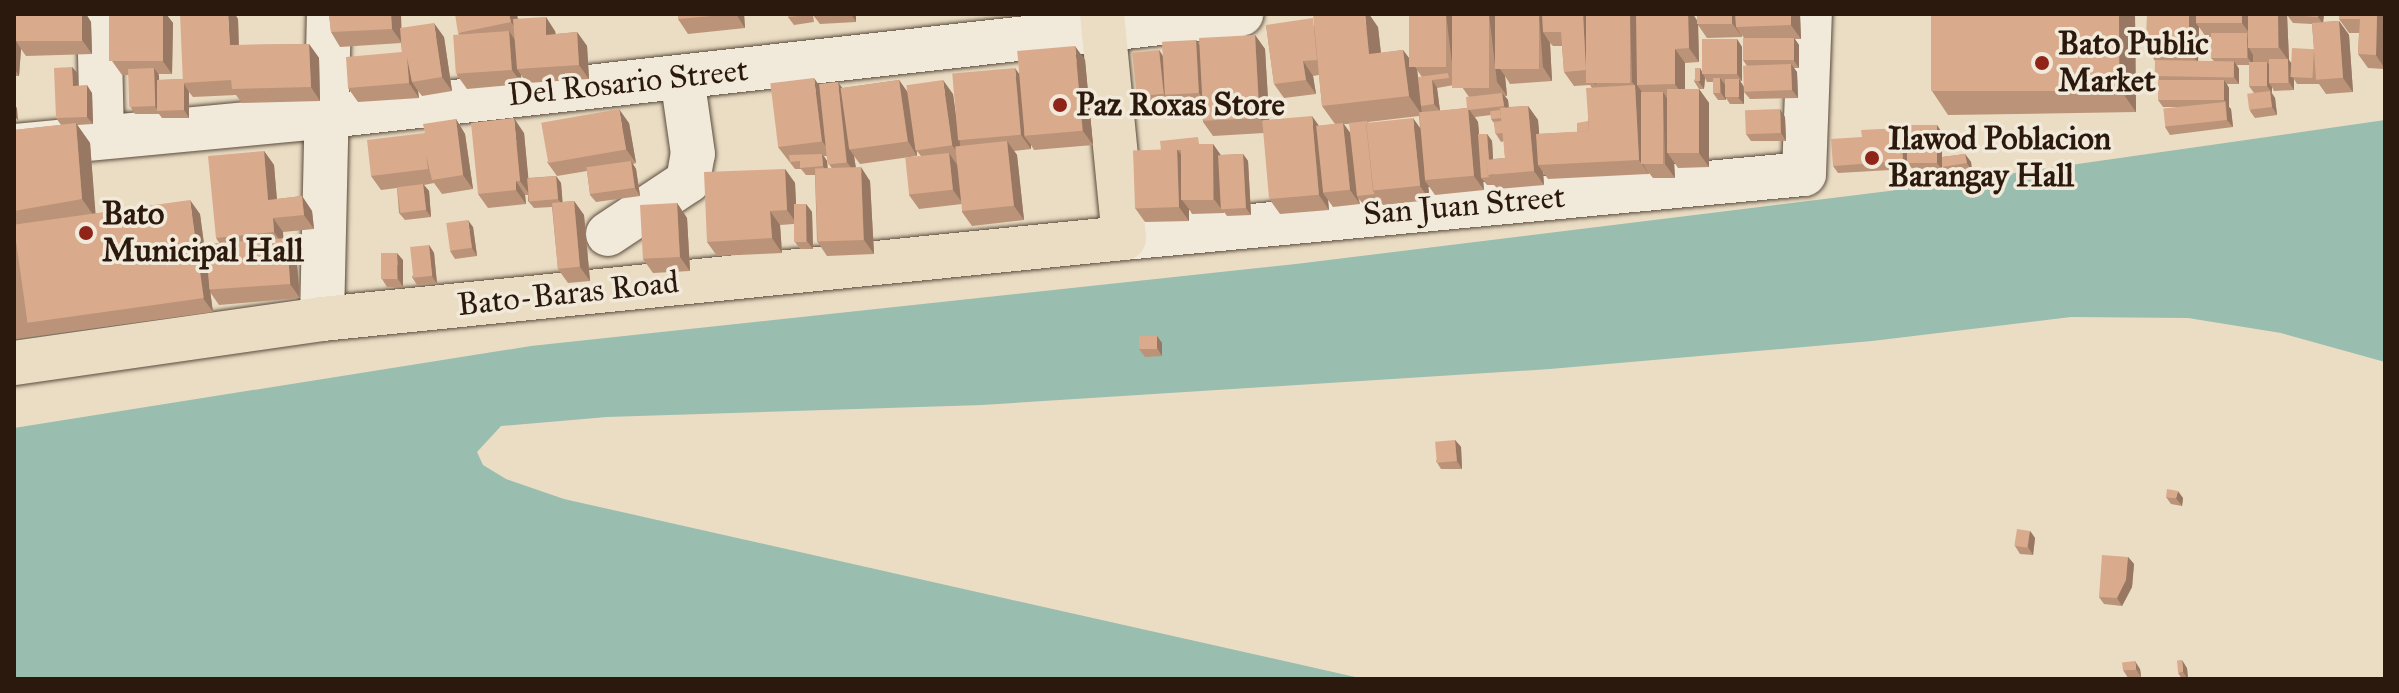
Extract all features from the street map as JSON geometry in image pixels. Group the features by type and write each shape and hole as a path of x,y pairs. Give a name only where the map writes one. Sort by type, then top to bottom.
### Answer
{"main road":[{"path":"1102,22 1124,238"},
{"name":"Bato-Baras Road","path":"14,363 322,319 1124,238"}],"street":[{"path":"99,14 102,137"},
{"path":"322,319 329,14"},
{"name":"Del Rosario Street","path":"14,146 329,116 682,77 1102,22 1241,14"},
{"name":"San Juan Street","path":"1124,238 1804,174 1810,14"},
{"path":"608,234 688,181 693,154 682,77"}],"shaded area":[{"path":"2385,120 2385,362 2281,333 2188,318 2071,317 1872,341 1550,369 982,405 607,417 501,426 477,452 483,465 506,479 564,499 1364,679 14,679 14,428 531,346 1296,264 1889,191"}],"building":[{"path":"15,14 82,14 82,41 15,41"},
{"path":"109,14 163,14 163,61 109,61"},
{"path":"180,14 228,14 230,45 309,44 311,87 232,89 231,80 183,83"},
{"path":"329,14 391,14 392,29 331,32"},
{"path":"455,14 509,14 511,22 458,33"},
{"path":"678,14 736,14 678,19"},
{"path":"788,14 809,14 809,15 788,17"},
{"path":"1313,14 1365,14 1369,54 1403,50 1409,96 1322,106"},
{"path":"1409,14 1446,14 1446,67 1409,67"},
{"path":"1452,14 1489,14 1489,88 1452,88"},
{"path":"1495,14 1539,14 1539,69 1495,69"},
{"path":"1542,14 1583,14 1586,70 1564,72 1561,32 1543,32"},
{"path":"1586,14 1630,14 1630,83 1586,83"},
{"path":"1636,14 1688,14 1689,48 1675,49 1675,84 1637,85"},
{"path":"1697,14 1732,14 1732,24 1697,24"},
{"path":"1735,14 1791,14 1791,25 1736,27"},
{"name":"Bato Public Market","path":"1931,14 2119,14 2119,91 1931,91"},
{"path":"2147,14 2189,14 2189,47 2147,47"},
{"path":"2196,14 2242,14 2242,23 2196,23"},
{"path":"2248,14 2278,14 2278,48 2248,48"},
{"path":"2318,14 2318,17 2287,15"},
{"path":"2339,14 2377,14 2376,55 2358,54 2360,19 2339,19"},
{"path":"2385,14 2385,78 2384,78"},
{"path":"546,17 546,35 577,32 579,65 517,69 513,19"},
{"path":"1313,18 1317,60 1303,61 1306,80 1274,84 1266,25"},
{"path":"2339,21 2343,78 2316,80 2312,23"},
{"path":"434,23 442,77 412,82 407,57 409,83 348,88 346,57 402,52 400,28"},
{"path":"509,31 512,70 456,74 453,35"},
{"path":"2211,33 2247,33 2247,58 2211,58"},
{"path":"1255,35 1259,118 1203,121 1199,38"},
{"path":"1743,38 1794,38 1794,60 1743,60"},
{"path":"1702,39 1737,39 1737,74 1702,74"},
{"path":"1196,40 1199,93 1165,95 1162,42"},
{"name":"Paz Roxas Store","path":"1075,46 1082,131 1025,136 1017,51"},
{"path":"2292,48 2314,49 2312,78 2290,77"},
{"path":"1159,50 1164,94 1137,97 1132,53"},
{"path":"2269,59 2288,59 2288,83 2269,83"},
{"path":"2155,60 2234,61 2234,77 2155,76"},
{"path":"2249,62 2267,62 2267,86 2249,86"},
{"path":"1791,64 1792,90 1744,92 1743,66"},
{"path":"72,67 73,86 87,85 87,117 56,118 54,68"},
{"path":"154,68 155,106 129,107 128,69"},
{"path":"1015,68 1021,135 958,140 952,73"},
{"path":"1695,68 1700,68 1700,81 1695,81"},
{"path":"1448,73 1449,78 1432,80 1434,104 1421,106 1418,77"},
{"path":"814,78 822,142 778,147 770,83"},
{"path":"1713,78 1720,78 1720,93 1713,93"},
{"path":"183,79 184,110 157,111 157,80"},
{"path":"1725,79 1739,79 1739,97 1725,97"},
{"path":"899,80 908,141 849,150 841,88"},
{"path":"943,80 952,145 916,151 906,85"},
{"path":"2158,80 2224,80 2224,100 2158,100"},
{"path":"838,82 846,163 828,165 819,84"},
{"path":"1635,85 1639,160 1538,165 1536,134 1589,131 1586,88"},
{"path":"1667,89 1699,89 1699,153 1667,153"},
{"path":"2270,91 2272,107 2249,110 2247,94"},
{"path":"1641,92 1663,92 1663,164 1641,164"},
{"path":"1502,93 1504,106 1467,108 1466,97"},
{"path":"2225,102 2227,120 2165,126 2163,108"},
{"path":"1528,106 1534,171 1488,175 1486,160 1505,158 1500,108"},
{"path":"1468,108 1474,176 1425,180 1419,112"},
{"path":"619,109 626,149 548,163 541,123"},
{"path":"1780,109 1781,133 1746,134 1745,110"},
{"path":"1500,110 1501,118 1491,119 1490,111"},
{"path":"1312,116 1319,195 1269,199 1262,120"},
{"path":"514,118 520,181 516,181 516,190 478,194 471,123"},
{"path":"1413,118 1420,186 1373,191 1366,123"},
{"path":"456,119 463,175 432,180 426,155 428,169 371,176 367,140 425,133 423,124"},
{"path":"1367,121 1375,194 1357,196 1349,123"},
{"path":"1502,121 1503,133 1495,134 1494,122"},
{"path":"1588,121 1589,131 1577,132 1577,123"},
{"path":"76,123 82,199 14,211 14,130"},
{"path":"1343,123 1350,190 1323,192 1316,126"},
{"path":"1907,125 1937,125 1937,163 1907,163"},
{"name":"Ilawod Poblacion Barangay Hall","path":"1901,128 1903,161 1833,166 1831,139 1862,137 1861,130"},
{"path":"1478,134 1487,134 1489,177 1481,178"},
{"path":"1198,137 1199,144 1181,144 1181,150 1161,150 1160,141"},
{"path":"1007,141 1014,206 962,211 955,146"},
{"path":"1181,144 1213,144 1213,200 1181,200"},
{"path":"1177,149 1179,207 1135,209 1133,151"},
{"path":"264,151 268,200 302,196 304,215 273,218 274,232 216,238 208,156"},
{"path":"949,153 953,190 909,194 905,158"},
{"path":"822,154 823,166 800,168 800,161 790,162 789,155"},
{"path":"1243,154 1246,208 1221,209 1218,155"},
{"path":"1965,154 1967,163 1942,167 1942,157"},
{"path":"631,161 635,188 590,194 586,167"},
{"path":"861,167 864,240 818,242 815,169"},
{"path":"785,169 787,210 770,211 772,238 707,242 704,172"},
{"path":"556,176 558,199 529,201 527,179"},
{"path":"423,184 426,210 400,213 397,187"},
{"path":"190,200 204,298 28,323 14,225"},
{"path":"574,201 580,267 558,269 552,203"},
{"path":"677,203 680,257 643,259 640,205"},
{"path":"794,204 806,204 806,242 794,242"},
{"path":"468,220 472,248 450,251 446,223"},
{"path":"287,238 290,284 209,290 206,244"},
{"path":"429,245 432,276 413,278 410,247"},
{"path":"381,253 397,253 397,279 381,279"},
{"path":"1139,336 1157,336 1157,349 1139,349"},
{"path":"1455,440 1457,461 1437,463 1435,442"},
{"path":"2167,489 2178,491 2176,498 2166,497"},
{"path":"2017,529 2030,531 2027,548 2014,546"},
{"path":"2102,555 2128,557 2126,580 2117,598 2099,597"},
{"path":"2177,660 2182,660 2183,672 2178,672"},
{"path":"2135,661 2136,669 2123,671 2122,663"}],"place":[{"name":"Bato Public Market","path":"2042,63"},
{"name":"Paz Roxas Store","path":"1060,105"},
{"name":"Ilawod Poblacion Barangay Hall","path":"1872,158"},
{"name":"Bato Municipal Hall","path":"86,233"}]}
